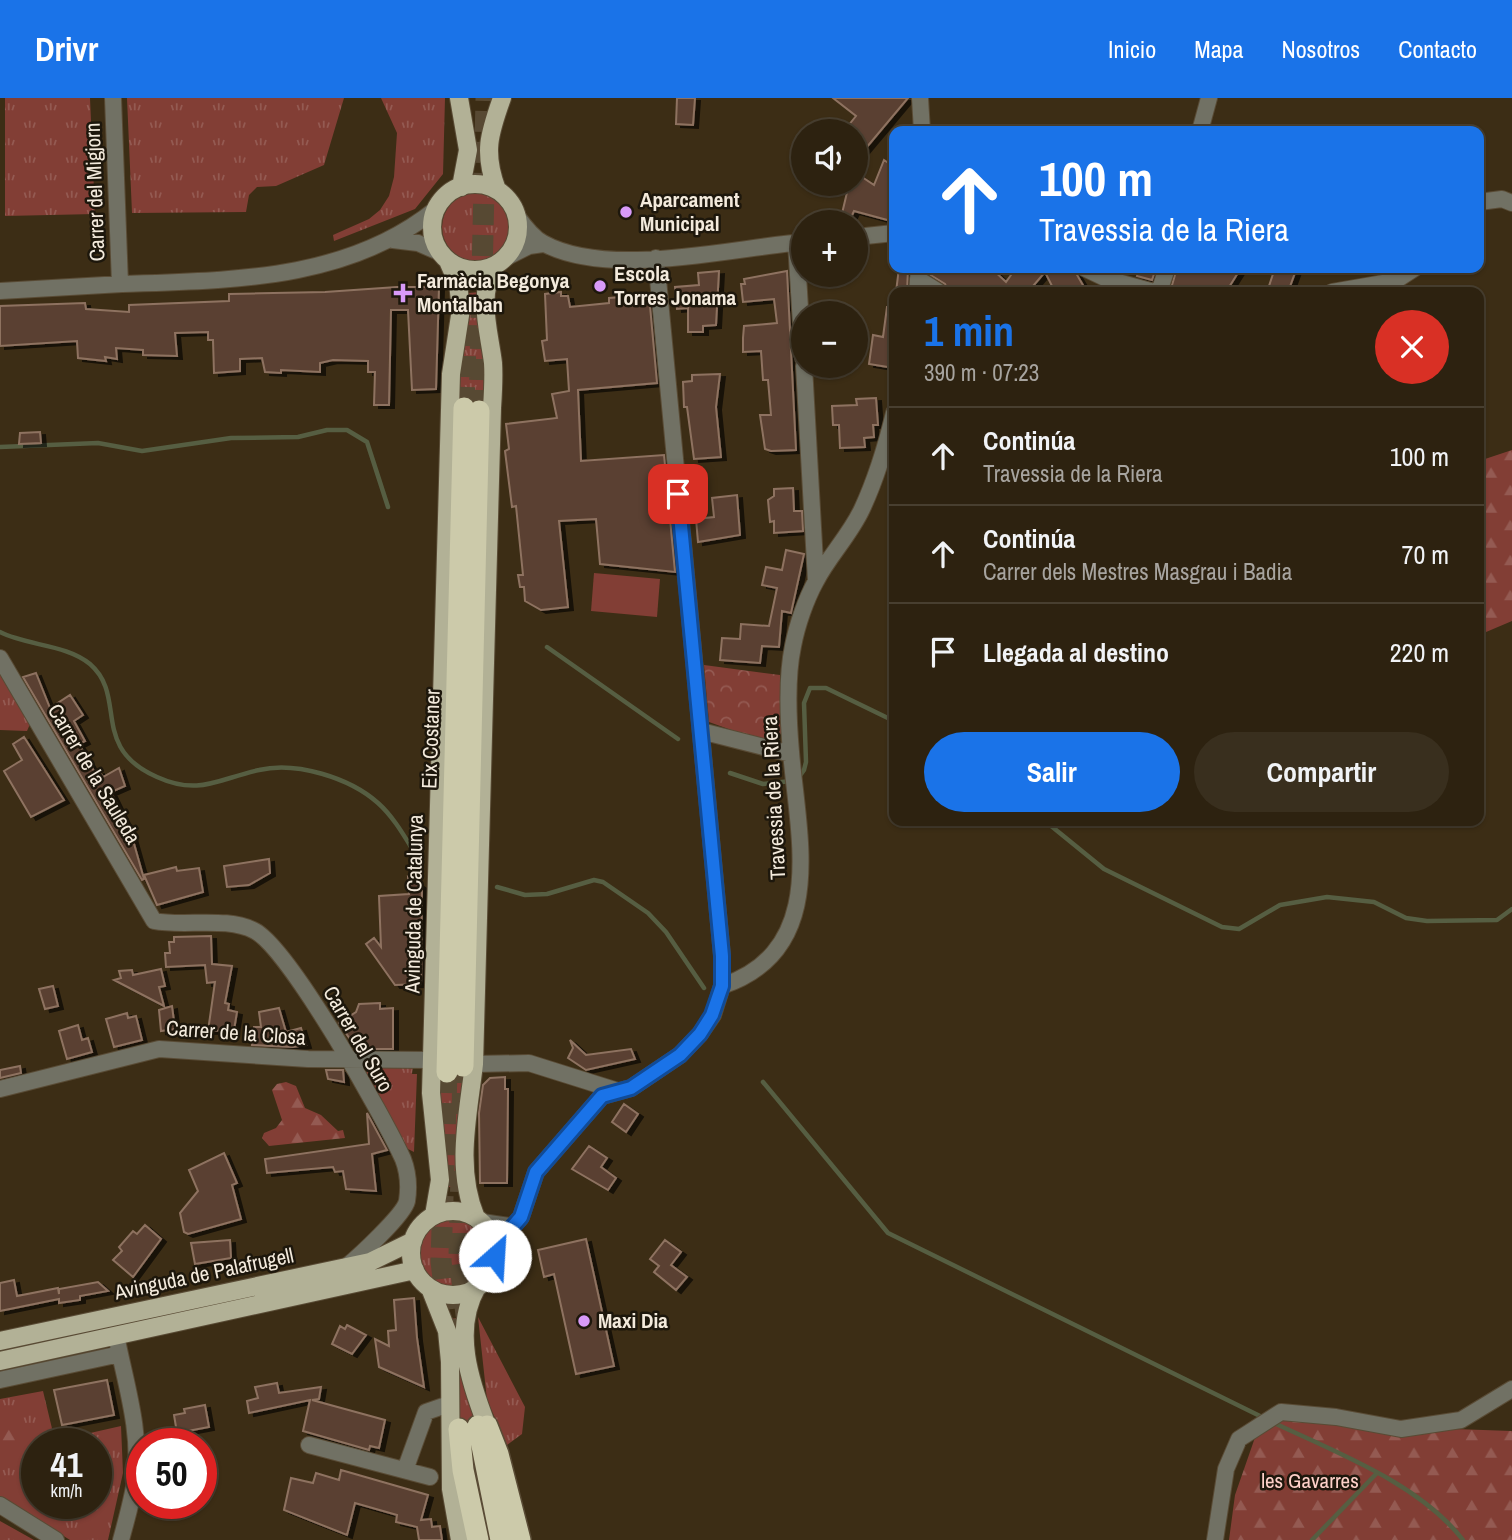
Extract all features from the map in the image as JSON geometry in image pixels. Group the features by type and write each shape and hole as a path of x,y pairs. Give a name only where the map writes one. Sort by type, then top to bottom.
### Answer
{"highway":[{"name":"Eix Costaner","path":"454,1065 472,409"},
{"path":"475,1427 463,1470 478,1540"},
{"path":"475,1427 501,1540"},
{"path":"475,1427 498,1454 520,1540"}],"main road":[{"path":"459,98 468,150 461,187"},
{"path":"497,190 479,185 461,187 451,192 436,209 432,232 445,257 471,270 500,262 517,236 517,216 509,201 497,190 488,166 488,142 502,98"},
{"name":"Avinguda de Catalunya","path":"445,257 458,284 461,309 451,374 454,1065 466,1194 479,1220"},
{"name":"Avinguda de Catalunya","path":"434,1215 440,1180 432,1124 454,1065 493,366 487,324 486,281 500,262"},
{"path":"460,1540 452,1489 447,1331 430,1288 415,1270 411,1256 413,1241 423,1223 434,1215 460,1211 479,1220 495,1247 494,1265 477,1287 465,1313 465,1338 475,1392 475,1427"},
{"name":"Avinguda de Palafrugell","path":"0,1340 370,1262 413,1241"},
{"name":"Avinguda de Palafrugell","path":"0,1361 415,1270"},
{"path":"430,1288 443,1294 457,1295 477,1287"}],"street":[{"name":"Carrer del Migjorn","path":"113,98 120,284"},
{"path":"919,98 922,126"},
{"path":"1201,126 1209,98"},
{"path":"1484,201 1502,199 1512,204"},
{"path":"0,291 286,274 323,265 393,240 436,209"},
{"path":"517,216 543,244"},
{"path":"868,236 889,234"},
{"path":"393,240 418,243 445,257"},
{"path":"500,262 529,246 543,244 584,256 618,261 791,243"},
{"path":"495,1247 510,1226 521,1217 536,1172 558,1143 602,1096 631,1088 680,1055 700,1034 712,1015 722,986 701,731 656,258"},
{"path":"1096,273 1129,287"},
{"path":"1361,287 1395,281 1407,273"},
{"path":"805,378 816,581"},
{"name":"Travessia de la Riera","path":"722,986 750,977 786,937 793,922 801,863 789,673 793,644 816,581 862,510 889,429"},
{"path":"813,542 834,553"},
{"name":"Carrer de la Sauleda","path":"0,658 126,869 148,913"},
{"path":"701,731 793,762"},
{"name":"Carrer del Suro","path":"148,913 154,921 237,926 252,930 265,938 299,981 402,1158 408,1193 406,1206 346,1267"},
{"name":"Carrer de la Closa","path":"0,1089 159,1049 454,1065 529,1063 618,1091"},
{"path":"479,1220 510,1226"},
{"name":"Avinguda de Palafrugell","path":"116,1335 135,1426 136,1451 135,1480 121,1540"},
{"path":"0,1380 120,1354"},
{"path":"1216,1540 1226,1469 1238,1439 1281,1412 1336,1417 1401,1429 1461,1420 1512,1390"},
{"path":"405,1470 426,1412 449,1405"},
{"path":"309,1446 430,1477"},
{"path":"0,1505 56,1540"}],"green space":[{"path":"5,98 90,98 95,214 5,216"},
{"path":"127,98 344,98 324,165 276,186 257,187 249,195 246,212 132,213"},
{"path":"381,98 445,98 443,174 415,209 334,241 333,235 369,219 380,210 389,196 394,177 397,133"},
{"path":"476,193 489,196 500,203 507,214 510,227 507,240 500,251 489,258 476,261 463,258 452,251 445,240 442,227 445,214 452,203 463,196"},
{"path":"479,292 485,345 486,409 459,409 458,378 469,293"},
{"path":"1512,450 1512,621 1484,633 1484,459"},
{"path":"594,573 660,579 657,617 591,611"},
{"path":"704,665 780,675 781,732 776,746 709,722"},
{"path":"0,672 30,724 27,731 0,730"},
{"path":"413,1065 412,1074 417,1074 414,1152 406,1148 365,1074 372,1066"},
{"path":"441,1071 469,1071 456,1141 456,1187 446,1187 437,1114"},
{"path":"286,1082 296,1086 305,1108 321,1115 338,1131 343,1130 345,1138 269,1146 262,1138 264,1133 276,1128 282,1120 272,1090 277,1084"},
{"path":"460,1219 481,1234 487,1246 485,1266 477,1277 460,1287 446,1287 429,1277 421,1266 419,1246 429,1229 440,1221"},
{"path":"478,1317 525,1407 522,1434 507,1445 487,1400"},
{"path":"458,1318 482,1422 453,1427 449,1319"},
{"path":"43,1391 52,1428 21,1428 21,1509 0,1496 0,1399"},
{"path":"0,1414 21,1430 21,1471 0,1456"},
{"name":"les Gavarres","path":"1321,1419 1402,1437 1454,1429 1512,1431 1512,1540 1229,1540 1235,1495 1259,1426 1280,1420"},
{"path":"121,1426 123,1473 108,1540 70,1540 37,1519 112,1519 112,1428"},
{"path":"0,1521 34,1540 0,1540"}],"building":[{"path":"677,98 695,98 693,125 676,124"},
{"path":"833,98 908,98 868,146 868,119 854,119 856,116"},
{"path":"884,160 889,164 889,220 868,215 868,210 843,210 846,196 868,196 868,181 874,185"},
{"path":"719,271 716,325 703,326 703,332 688,332 688,308 677,309 675,287 699,285 698,273"},
{"path":"787,271 796,450 765,449 760,415 771,415 768,380 763,380 761,351 743,352 744,326 777,323 774,299 743,302 741,284 745,284 744,279"},
{"path":"898,273 908,273 907,287 897,287"},
{"path":"996,273 1006,282 1012,273 1044,273 1032,287 946,287 929,274"},
{"path":"1046,273 1076,273 1084,287 1052,287"},
{"path":"1138,273 1154,273 1152,280 1137,276"},
{"path":"1176,273 1238,273 1229,287 1171,287"},
{"path":"1273,273 1295,273 1290,287 1269,287"},
{"path":"439,287 436,389 412,390 408,310 391,310 389,405 374,405 375,372 368,372 368,361 333,360 320,363 320,372 281,370 281,373 265,372 262,358 240,359 240,371 214,373 213,340 208,340 208,332 175,333 177,356 143,355 143,350 116,348 117,359 105,357 106,361 78,358 77,341 0,346 0,306 85,303 86,309 129,312 129,305 229,301 229,294"},
{"path":"561,292 561,296 568,296 570,307 609,303 609,298 649,295 657,383 578,390 581,461 664,455 675,572 600,564 596,519 559,521 568,607 541,610 525,601 524,587 520,587 518,575 523,575 516,506 512,507 505,451 509,449 506,424 557,418 552,394 569,391 567,359 545,361 542,341 547,340 545,294"},
{"path":"889,307 889,367 869,364 873,335 883,337"},
{"path":"720,374 716,407 721,457 694,459 687,407 684,407 683,382 692,381 692,375"},
{"path":"876,398 878,425 873,425 874,437 864,438 865,447 840,448 839,425 833,425 832,406 857,405 856,399"},
{"path":"40,432 41,443 19,444 20,433"},
{"path":"793,488 794,511 802,511 803,531 774,533 774,521 770,522 768,500 774,496 774,489"},
{"path":"737,495 740,535 698,542 696,519 714,517 712,498"},
{"path":"786,550 804,554 791,613 782,611 779,647 762,646 760,663 720,660 722,638 740,639 741,624 769,626 777,588 762,585 766,567 782,570"},
{"path":"36,673 50,708 70,695 83,715 74,721 85,741 79,744 95,773 99,771 103,777 119,768 125,786 111,792 131,833 144,879 142,880 23,677"},
{"path":"24,737 64,800 31,817 4,771 22,760 13,744"},
{"path":"269,859 270,873 249,885 227,887 224,866"},
{"path":"176,867 177,871 199,868 203,892 157,905 144,875"},
{"path":"408,877 422,886 421,984 395,985 366,944 374,938 381,947 379,896 409,894"},
{"path":"211,936 212,964 232,966 225,1003 229,1004 228,1010 237,1012 234,1030 208,1031 215,982 207,983 205,965 166,967 165,953 170,953 169,942 174,942 174,937"},
{"path":"161,969 165,986 159,987 164,1006 114,980 121,978 119,971 132,970 133,975"},
{"path":"53,986 58,1006 45,1009 39,989"},
{"path":"380,1003 380,1009 393,1008 393,1049 356,1049 356,1042 352,1042 339,1023 356,1012 359,1004"},
{"path":"172,1006 175,1029 161,1031 159,1010"},
{"path":"279,1008 286,1032 301,1028 306,1045 252,1045 254,1027 261,1027 259,1012"},
{"path":"127,1013 128,1018 136,1016 142,1040 114,1047 106,1019"},
{"path":"78,1025 82,1040 88,1038 92,1052 67,1059 59,1031"},
{"path":"570,1040 586,1055 631,1049 635,1059 586,1070 568,1058 573,1048"},
{"path":"20,1066 21,1073 0,1078 0,1070"},
{"path":"326,1070 343,1070 344,1082 328,1079"},
{"path":"505,1077 505,1089 508,1089 507,1183 480,1183 479,1113 483,1085 490,1078"},
{"path":"624,1104 638,1114 626,1132 612,1122"},
{"path":"367,1113 387,1150 372,1154 376,1191 346,1189 343,1171 335,1172 333,1167 267,1173 265,1159 369,1144"},
{"path":"589,1146 607,1158 601,1167 616,1178 608,1190 572,1169"},
{"path":"224,1153 237,1183 232,1185 241,1219 188,1234 184,1232 180,1213 198,1191 189,1170"},
{"path":"145,1225 161,1239 133,1277 113,1260 122,1251 119,1247 133,1231 137,1234"},
{"name":"Maxi Dia","path":"586,1239 614,1366 576,1374 554,1274 544,1277 538,1250"},
{"path":"230,1240 231,1258 195,1264 191,1243"},
{"path":"665,1240 681,1252 671,1265 687,1277 676,1290 654,1272 659,1266 650,1259"},
{"path":"14,1280 17,1296 58,1288 59,1294 59,1289 98,1282 108,1291 80,1296 80,1300 59,1303 59,1299 0,1311 0,1283"},
{"path":"414,1298 424,1387 379,1367 375,1339 389,1346 388,1331 396,1330 394,1300"},
{"path":"347,1325 366,1335 352,1354 332,1344 340,1326 345,1329"},
{"path":"107,1380 114,1415 62,1425 54,1390"},
{"path":"277,1383 279,1393 321,1387 319,1399 312,1400 385,1420 379,1448 370,1446 369,1450 303,1431 310,1400 249,1413 247,1401 258,1398 255,1387"},
{"path":"205,1405 209,1427 176,1428 174,1415 185,1413 184,1409"},
{"path":"341,1470 428,1495 421,1520 431,1519 432,1527 440,1526 442,1540 419,1540 417,1527 396,1522 397,1515 355,1503 347,1535 284,1510 291,1478 313,1483 316,1473 339,1480"}],"waterway":[{"path":"0,447 98,443 142,451 231,438 298,437 327,430 347,430 367,442 388,507"},
{"path":"0,632 70,653 90,664 101,677 107,691 112,722 123,751 136,765 157,777 172,783 197,786 259,770 289,768 338,779 366,794 384,809 421,863"},
{"path":"547,647 678,739"},
{"path":"799,777 806,762 804,703 810,688 826,688 889,719"},
{"path":"730,773 763,784 791,781"},
{"path":"1051,826 1104,869 1222,927 1239,929 1280,905 1327,897 1374,902 1406,918 1427,921 1497,920 1512,909"},
{"path":"497,887 525,895 547,894 594,880 603,882 648,913 666,932 704,988"},
{"path":"763,1082 888,1233 1264,1418"},
{"path":"1272,1422 1349,1457 1400,1486 1445,1520 1463,1540"},
{"path":"1312,1540 1377,1473"}],"tunnel":[{"path":"479,411 486,98"},
{"path":"464,408 467,307"},
{"path":"462,1114 463,1066"},
{"path":"447,1072 441,1261 449,1332"},
{"path":"461,1171 459,1256 467,1323"}],"place":[{"name":"Aparcament Municipal","path":"626,212"},
{"name":"Escola Torres Jonama","path":"600,286"},
{"name":"Farmàcia Begonya Montalban","path":"403,293"},
{"name":"Maxi Dia","path":"584,1321"}],"route":[{"path":"495,1256 495,1247 510,1226 521,1217 536,1172 558,1143 602,1096 631,1088 680,1055 708,1025 722,986 722,956 678,494"}]}
